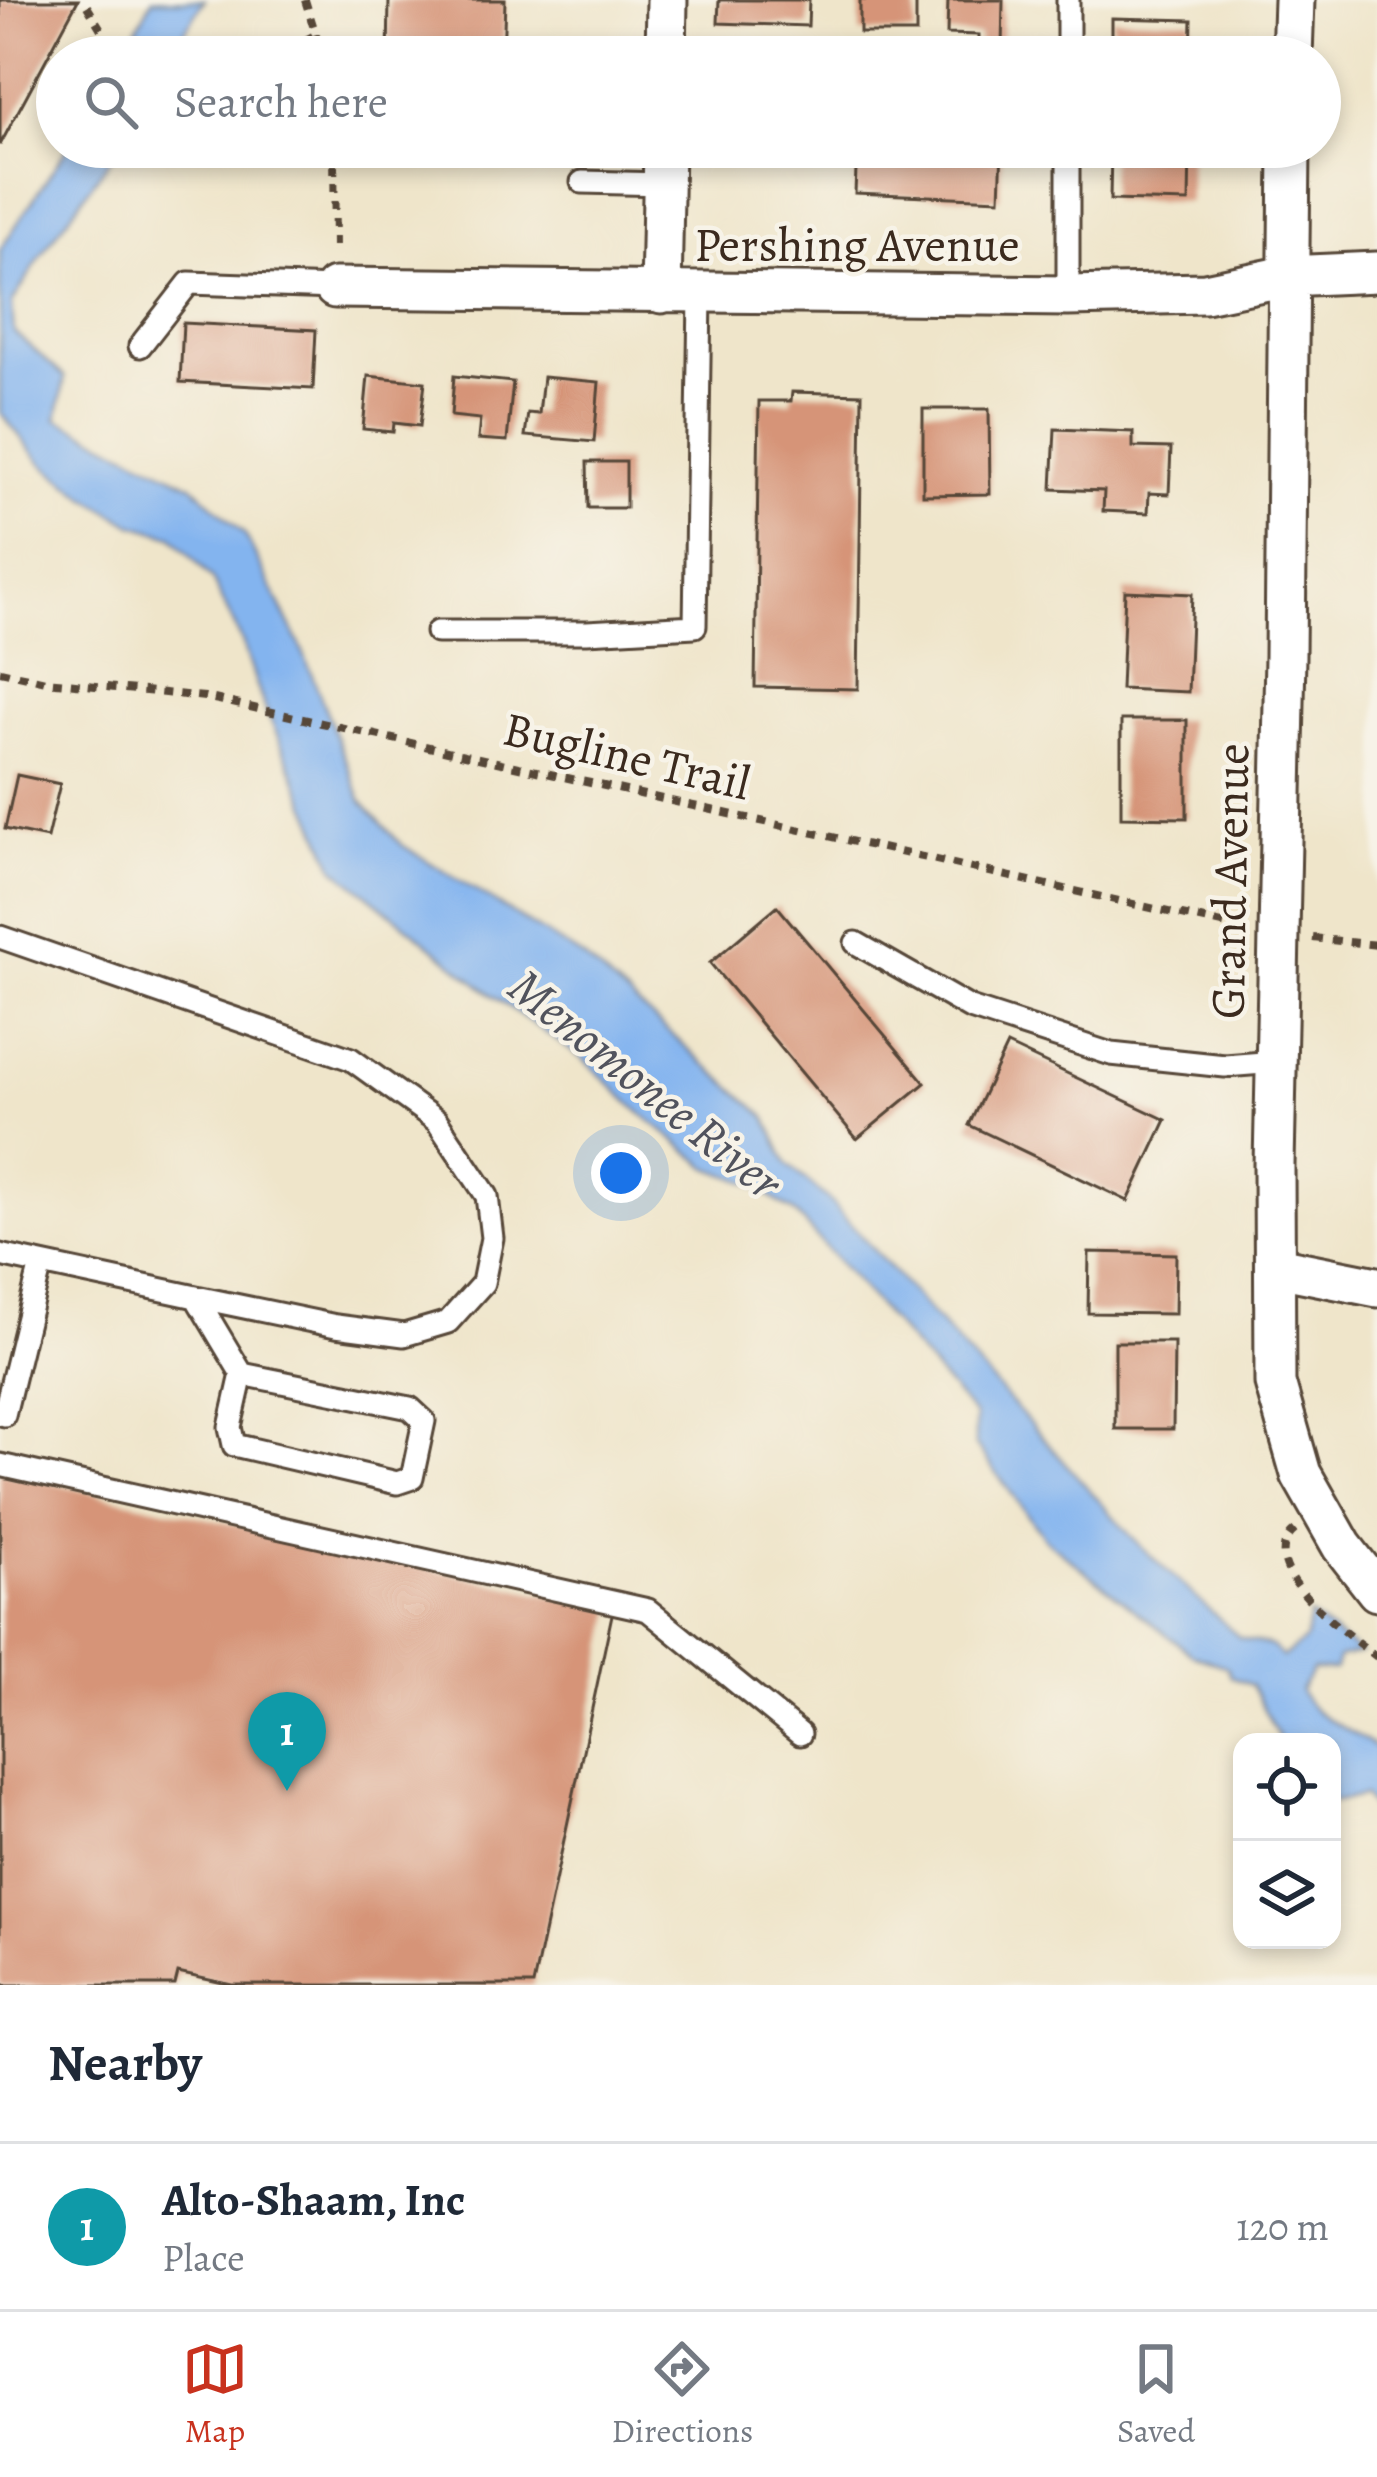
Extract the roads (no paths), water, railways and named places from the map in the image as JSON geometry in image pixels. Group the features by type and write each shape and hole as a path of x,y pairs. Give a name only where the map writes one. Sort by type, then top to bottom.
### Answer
{"street":[{"path":"666,36 667,0"},
{"path":"1293,36 1294,0"},
{"path":"664,168 681,294"},
{"name":"Grand Avenue","path":"1289,168 1275,1383 1301,1474 1320,1510 1377,1591"},
{"name":"Pershing Avenue","path":"335,288 1067,296 1205,293 1286,276 1377,272"},
{"path":"1276,1267 1377,1287"}],"lane":[{"path":"1068,0 1068,36"},
{"path":"582,182 650,168"},
{"path":"1067,296 1068,168"},
{"path":"140,346 189,284 335,288"},
{"path":"437,632 695,626 681,294"},
{"path":"0,938 351,1059 437,1121 487,1196 492,1238 483,1283 448,1322 404,1334 336,1326 0,1255"},
{"path":"856,943 970,1008 1111,1054 1225,1066 1276,1062"},
{"path":"4,1415 41,1264"},
{"path":"196,1298 242,1374 230,1427 234,1445 397,1483 412,1478 424,1421 410,1408 242,1374"},
{"path":"0,1465 648,1610 800,1734"}],"water":[{"path":"152,0 204,0 182,36 133,36"},
{"name":"Menomonee River","path":"54,168 104,168 12,303 14,332 65,377 57,419 192,485 245,535 301,647 362,802 402,845 584,958 766,1117 788,1165 826,1197 1138,1544 1240,1638 1271,1646 1283,1657 1305,1640 1310,1616 1360,1653 1338,1658 1335,1670 1312,1670 1300,1690 1324,1717 1377,1750 1377,1815 1364,1796 1341,1800 1341,1733 1276,1733 1251,1685 1231,1677 1227,1667 1193,1655 1046,1540 975,1444 975,1416 794,1212 749,1183 709,1168 582,1058 492,995 335,868 212,579 173,536 133,525 42,463 0,412 0,250"}],"place":[{"name":"Alto-Shaam, Inc","path":"287,1791"}]}
